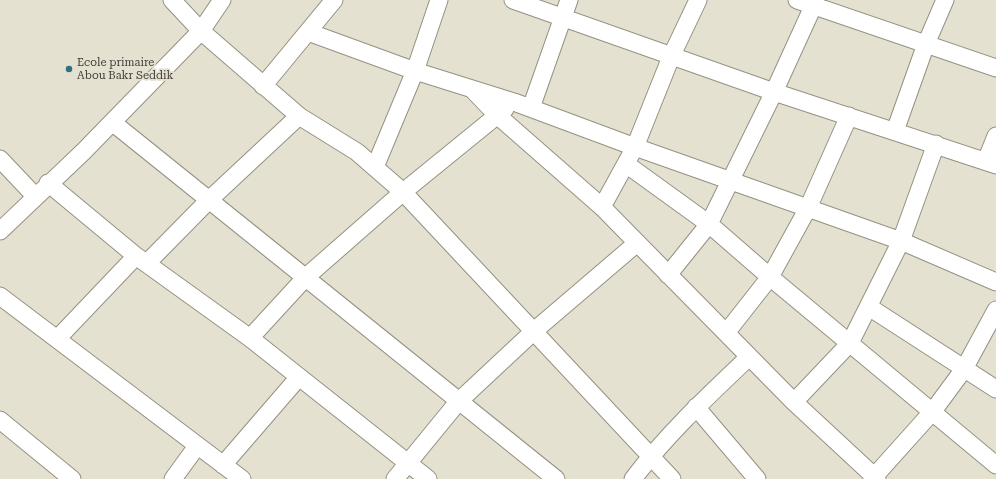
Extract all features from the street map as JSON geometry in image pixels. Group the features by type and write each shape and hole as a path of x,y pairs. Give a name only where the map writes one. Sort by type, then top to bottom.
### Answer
{"street":[{"path":"172,0 201,31 299,116 357,152 403,192 672,479"},
{"path":"0,231 112,122 201,31 222,0"},
{"path":"263,86 334,0"},
{"path":"375,167 415,70 439,0"},
{"path":"513,0 671,57 991,163 996,136"},
{"path":"531,108 569,0"},
{"path":"602,207 635,147 671,57 698,0"},
{"path":"797,0 815,3 996,68"},
{"path":"895,131 926,44 945,0"},
{"path":"668,274 709,224 774,92 815,3"},
{"path":"308,32 415,70 514,102 635,147 901,241 996,282"},
{"path":"472,88 497,115 602,207 794,402 874,478 933,411 964,369 996,310"},
{"path":"250,338 306,278 403,192 514,102"},
{"path":"57,339 299,116"},
{"path":"726,333 770,277 808,208 849,116"},
{"path":"112,122 458,402 556,479"},
{"path":"794,402 850,343 901,241 936,144"},
{"path":"0,159 35,196"},
{"path":"626,164 709,224 770,277 996,464"},
{"path":"48,183 142,260 250,338 428,479"},
{"path":"395,479 409,464 458,402 534,332 637,244"},
{"path":"0,296 242,479"},
{"path":"869,307 996,389"},
{"path":"633,479 650,456 696,407 749,357"},
{"path":"223,465 299,377"},
{"path":"696,407 757,479"},
{"path":"0,420 72,479"},
{"path":"173,479 197,446"}],"place":[{"name":"Ecole primaire Abou Bakr Seddik","path":"69,69"}]}
